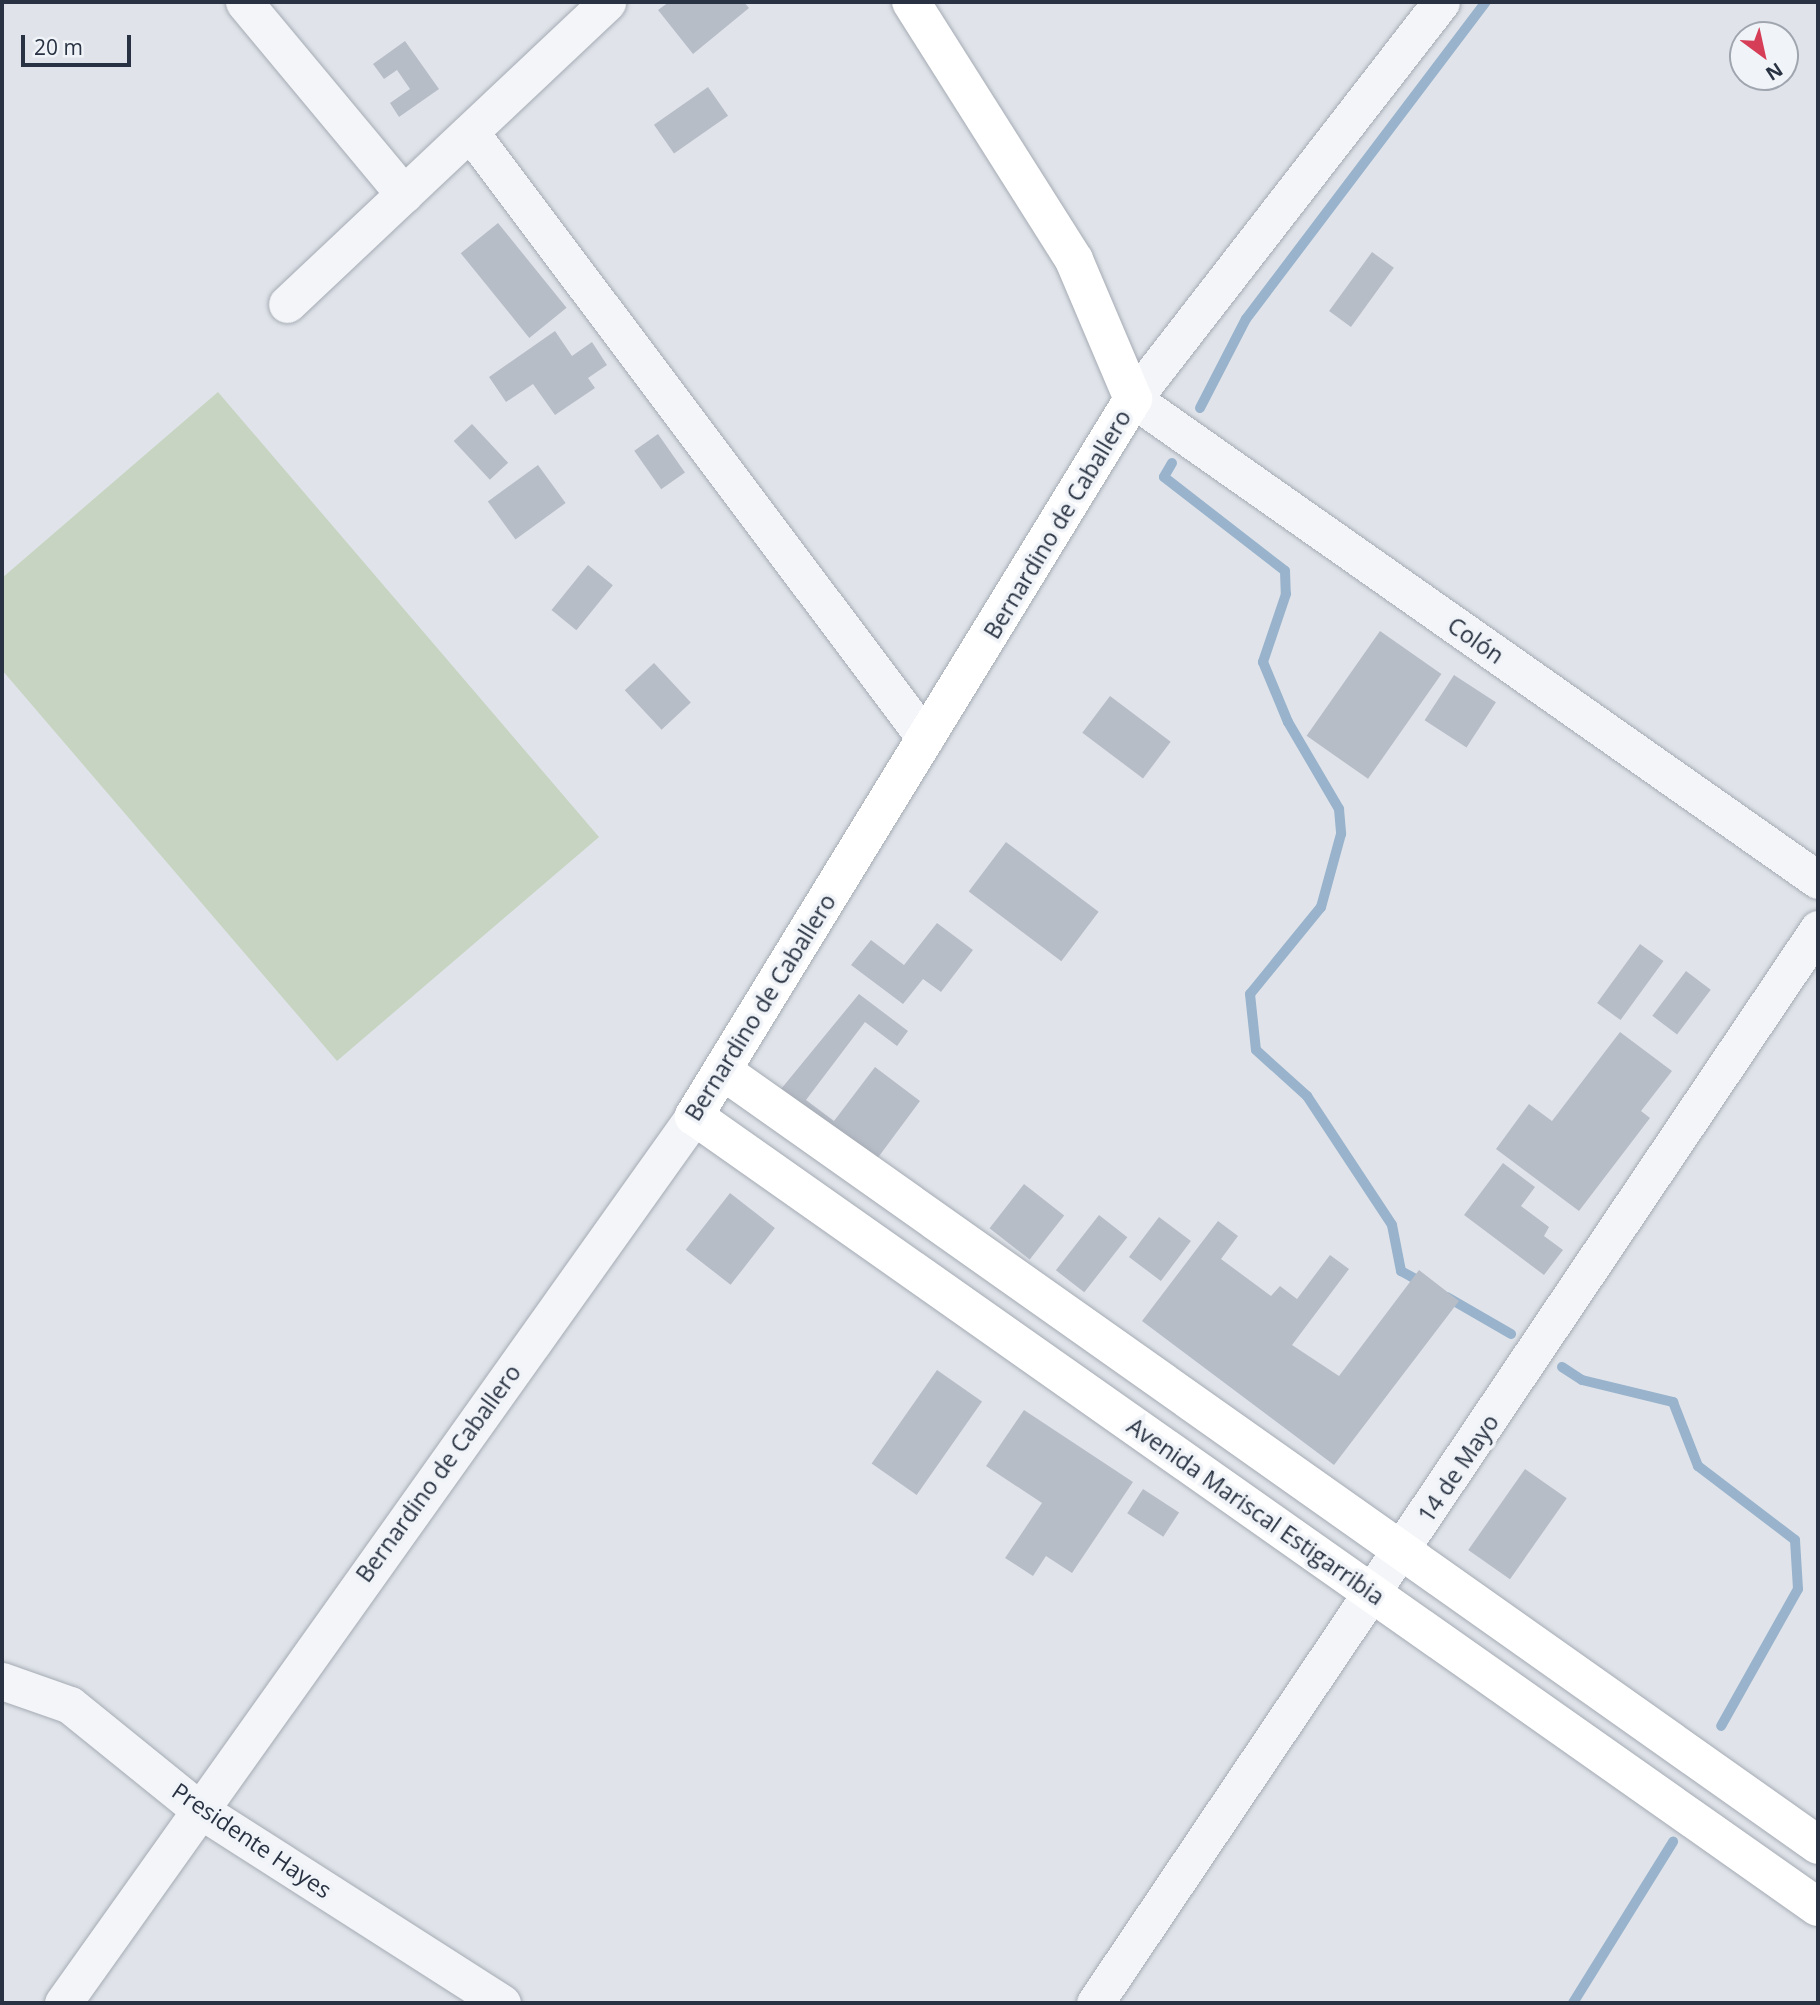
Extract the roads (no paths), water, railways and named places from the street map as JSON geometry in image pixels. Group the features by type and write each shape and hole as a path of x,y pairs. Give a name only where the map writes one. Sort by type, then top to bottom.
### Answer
{"main road":[{"path":"911,2 1074,260 1133,399"},
{"name":"Bernardino de Caballero","path":"694,1116 1133,399"},
{"path":"723,1071 1401,1553 1818,1845"},
{"name":"Avenida Mariscal Estigarribia","path":"694,1116 1818,1907"}],"street":[{"path":"244,2 404,194"},
{"path":"287,304 607,2"},
{"name":"Bernardino de Caballero","path":"1133,399 1441,2"},
{"path":"470,132 925,738"},
{"name":"Colón","path":"1133,399 1818,880"},
{"name":"14 de Mayo","path":"1095,2003 1401,1553 1818,929"},
{"name":"Bernardino de Caballero","path":"63,2003 198,1808 694,1116"},
{"name":"Presidente Hayes","path":"2,1681 70,1705 198,1808 502,2003"}],"waterway":[{"path":"1200,408 1246,319 1486,2"},
{"path":"1172,463 1164,477 1285,571 1286,594 1263,662 1288,722 1339,809 1341,834 1321,907 1250,994 1256,1050 1307,1096 1392,1225 1401,1271 1424,1284"},
{"path":"1447,1297 1511,1334"},
{"path":"1562,1367 1582,1380 1673,1402 1698,1466 1795,1540 1798,1589 1721,1726"},
{"path":"1573,2003 1673,1842"}]}
